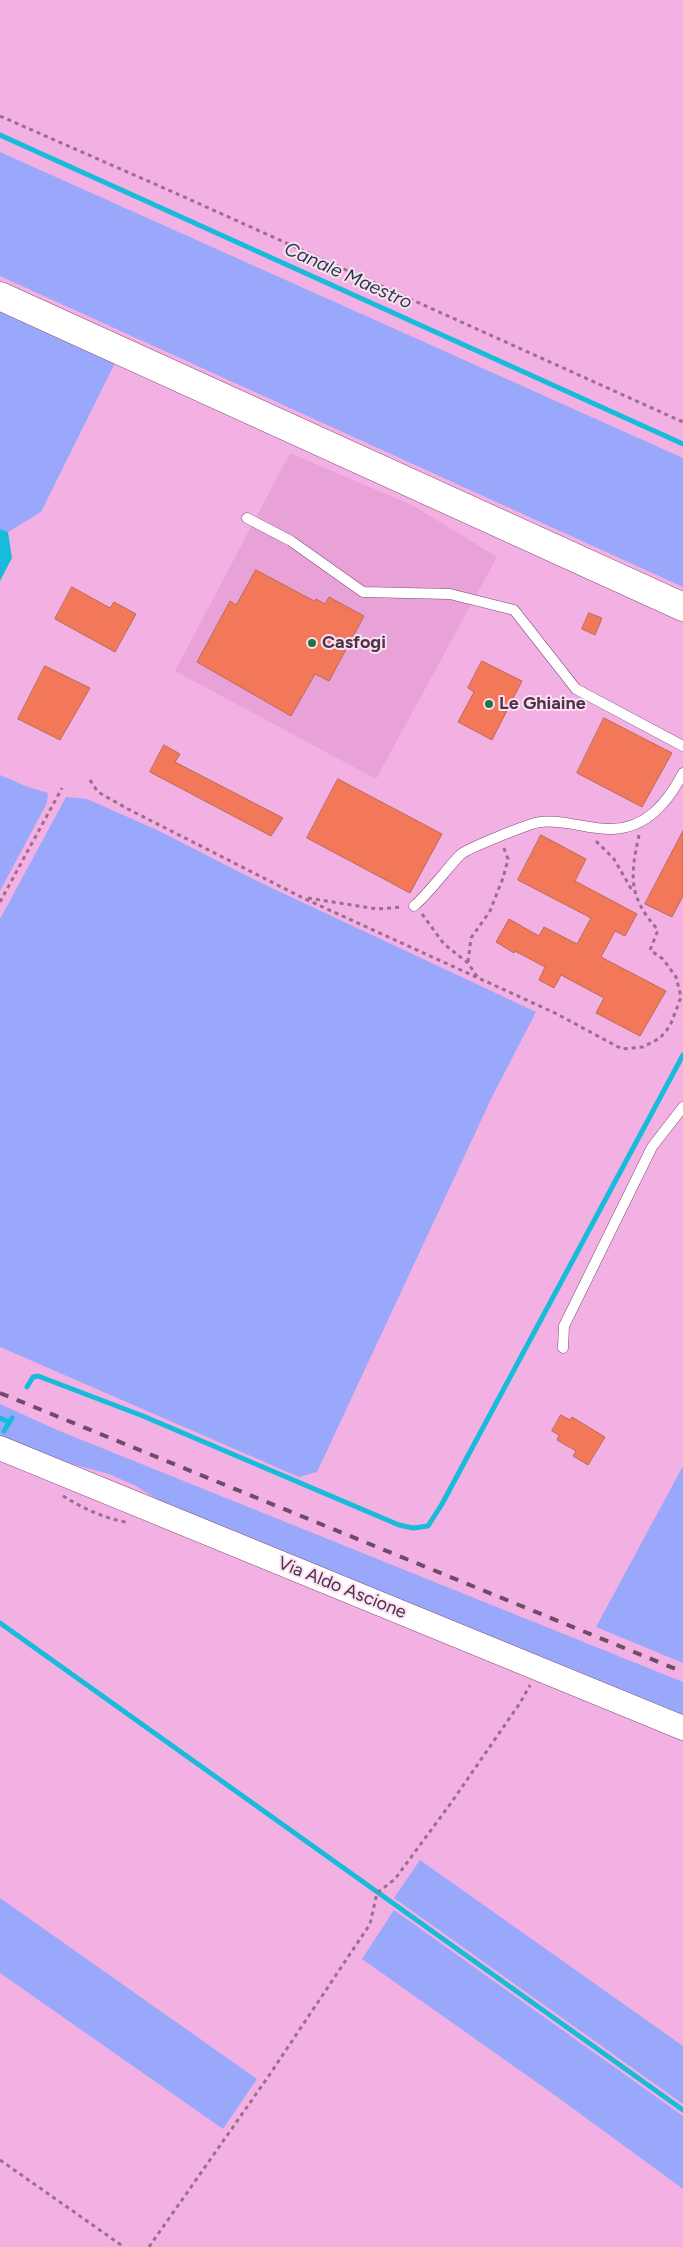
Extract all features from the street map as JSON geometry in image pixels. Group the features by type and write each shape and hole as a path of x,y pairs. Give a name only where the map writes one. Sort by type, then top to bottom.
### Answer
{"main road":[{"path":"0,296 683,607"}],"street":[{"name":"Via Aldo Ascione","path":"0,1448 683,1728"}],"lane":[{"path":"247,518 291,541 363,592 450,594 514,610 576,689 683,746"},
{"path":"414,906 432,890 461,854 540,822 580,824 612,830 642,823 671,795 683,774"},
{"path":"563,1348 564,1326 648,1155 683,1107"}],"path":[{"path":"0,116 683,422"},
{"path":"90,780 98,792 128,809 303,898 555,1013 622,1049 643,1047 660,1038 670,1026 681,997 676,977 663,959 650,950 658,930 645,916 614,860 580,824"},
{"path":"0,902 62,788"},
{"path":"635,895 632,869 642,823"},
{"path":"468,963 471,938 490,911 508,859 500,837"},
{"path":"303,898 377,909 414,906 426,918 444,944 468,963 478,979"},
{"path":"149,2247 268,2077 370,1924 371,1912 377,1892 395,1879 520,1704 531,1682"},
{"path":"0,2160 124,2247"}],"shaded area":[{"path":"0,152 683,458 683,587 0,276"},
{"path":"0,308 116,361 41,512 8,532 0,529"},
{"path":"290,453 414,506 497,557 376,779 175,671"},
{"path":"0,529 8,532 12,558 0,581"},
{"path":"0,775 48,793 47,803 0,891"},
{"path":"66,797 87,799 157,830 259,882 536,1012 492,1097 317,1472 299,1477 0,1347 0,919"},
{"path":"0,1404 57,1430 683,1682 683,1717 166,1505 136,1486 109,1474 50,1458 0,1439"},
{"path":"683,1466 683,1663 596,1627"},
{"path":"420,1860 683,2046 683,2104 394,1898"},
{"path":"0,1898 257,2079 223,2129 0,1973"},
{"path":"394,1910 683,2116 683,2189 556,2096 362,1959"}],"building":[{"name":"Casfogi","path":"256,570 314,601 316,599 325,604 329,597 364,616 329,681 315,674 291,716 197,662 230,601 236,605"},
{"path":"72,587 110,608 114,602 136,614 115,652 55,619"},
{"path":"589,613 602,618 595,635 582,629"},
{"name":"Le Ghiaine","path":"482,661 522,681 492,740 458,722 474,692 468,688"},
{"path":"45,666 90,688 60,740 18,719"},
{"path":"604,718 672,753 642,807 577,773"},
{"path":"164,745 180,754 175,762 283,818 271,836 150,772"},
{"path":"338,779 442,834 410,893 307,838"},
{"path":"683,831 683,896 672,917 645,904"},
{"path":"541,835 586,859 575,881 637,914 625,936 615,931 601,957 666,991 640,1036 596,1013 604,998 561,975 554,988 539,980 545,967 515,951 514,953 496,942 509,919 539,936 544,927 577,944 591,918 518,880"},
{"path":"561,1415 570,1420 572,1417 605,1437 588,1465 573,1456 576,1451 557,1440 559,1435 552,1431"}],"waterway":[{"name":"Canale Maestro","path":"0,135 683,444"},
{"path":"27,1387 33,1377 38,1376 143,1416 399,1525 413,1528 428,1526 442,1504 683,1055"},
{"path":"0,1418 9,1422"},
{"path":"4,1431 12,1418"},
{"path":"0,1623 683,2110"}],"railway":[{"path":"0,1393 683,1672"}],"place":[{"name":"Casfogi","path":"312,643"},
{"name":"Le Ghiaine","path":"489,704"}]}
